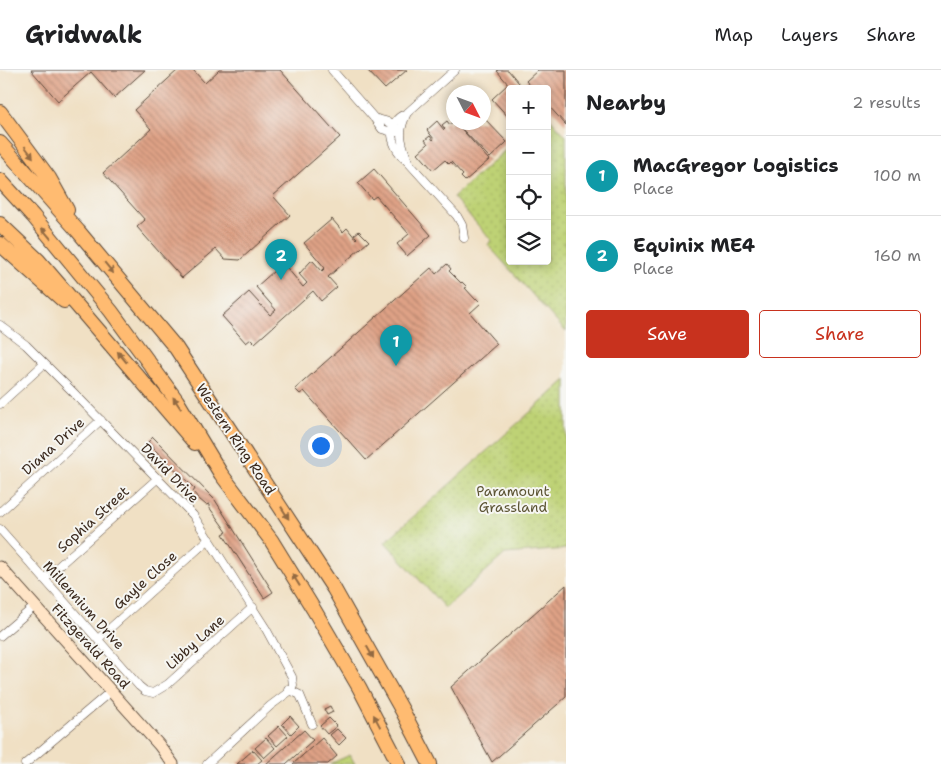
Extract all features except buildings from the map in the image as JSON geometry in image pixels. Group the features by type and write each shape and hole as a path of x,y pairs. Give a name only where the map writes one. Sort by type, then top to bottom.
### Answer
{"highway":[{"path":"0,112 49,178 78,231"},
{"name":"Western Ring Road","path":"0,143 78,231 176,348 262,476 334,589 430,764"},
{"name":"Western Ring Road","path":"0,180 86,280 134,341 177,401 221,474 270,540 314,610 359,687 399,764"},
{"path":"0,224 38,260 221,474"},
{"path":"0,244 66,303 86,315"}],"street":[{"path":"332,70 374,118 384,120 395,129"},
{"path":"456,70 407,113 395,129 396,150 457,216 462,224 464,238"},
{"name":"David Drive","path":"0,324 26,346 102,420 194,515 272,638 286,668 289,690"},
{"path":"0,404 44,364"},
{"name":"Diana Drive","path":"0,512 102,420"},
{"name":"Sophia Street","path":"44,580 158,478"},
{"name":"Millennium Drive","path":"0,529 139,686 153,693"},
{"name":"Gayle Close","path":"98,639 209,539"},
{"name":"Fitzgerald Road","path":"0,567 159,745 173,764"},
{"path":"0,636 35,606"},
{"name":"Libby Lane","path":"153,693 168,684 253,608"},
{"path":"201,764 209,761 289,690 302,701 312,724"},
{"path":"25,764 111,691"},
{"name":"Fitzgerald Road","path":"159,745 181,764"}],"green space":[{"path":"551,119 566,136 566,332 488,245 491,240 453,197 506,150 506,265 551,265"},
{"name":"Paramount Grassland","path":"566,380 566,549 505,554 445,608 385,542"},
{"path":"350,755 355,764 330,764"}],"place":[{"name":"Equinix ME4","path":"281,280"},
{"name":"MacGregor Logistics","path":"396,366"}]}
